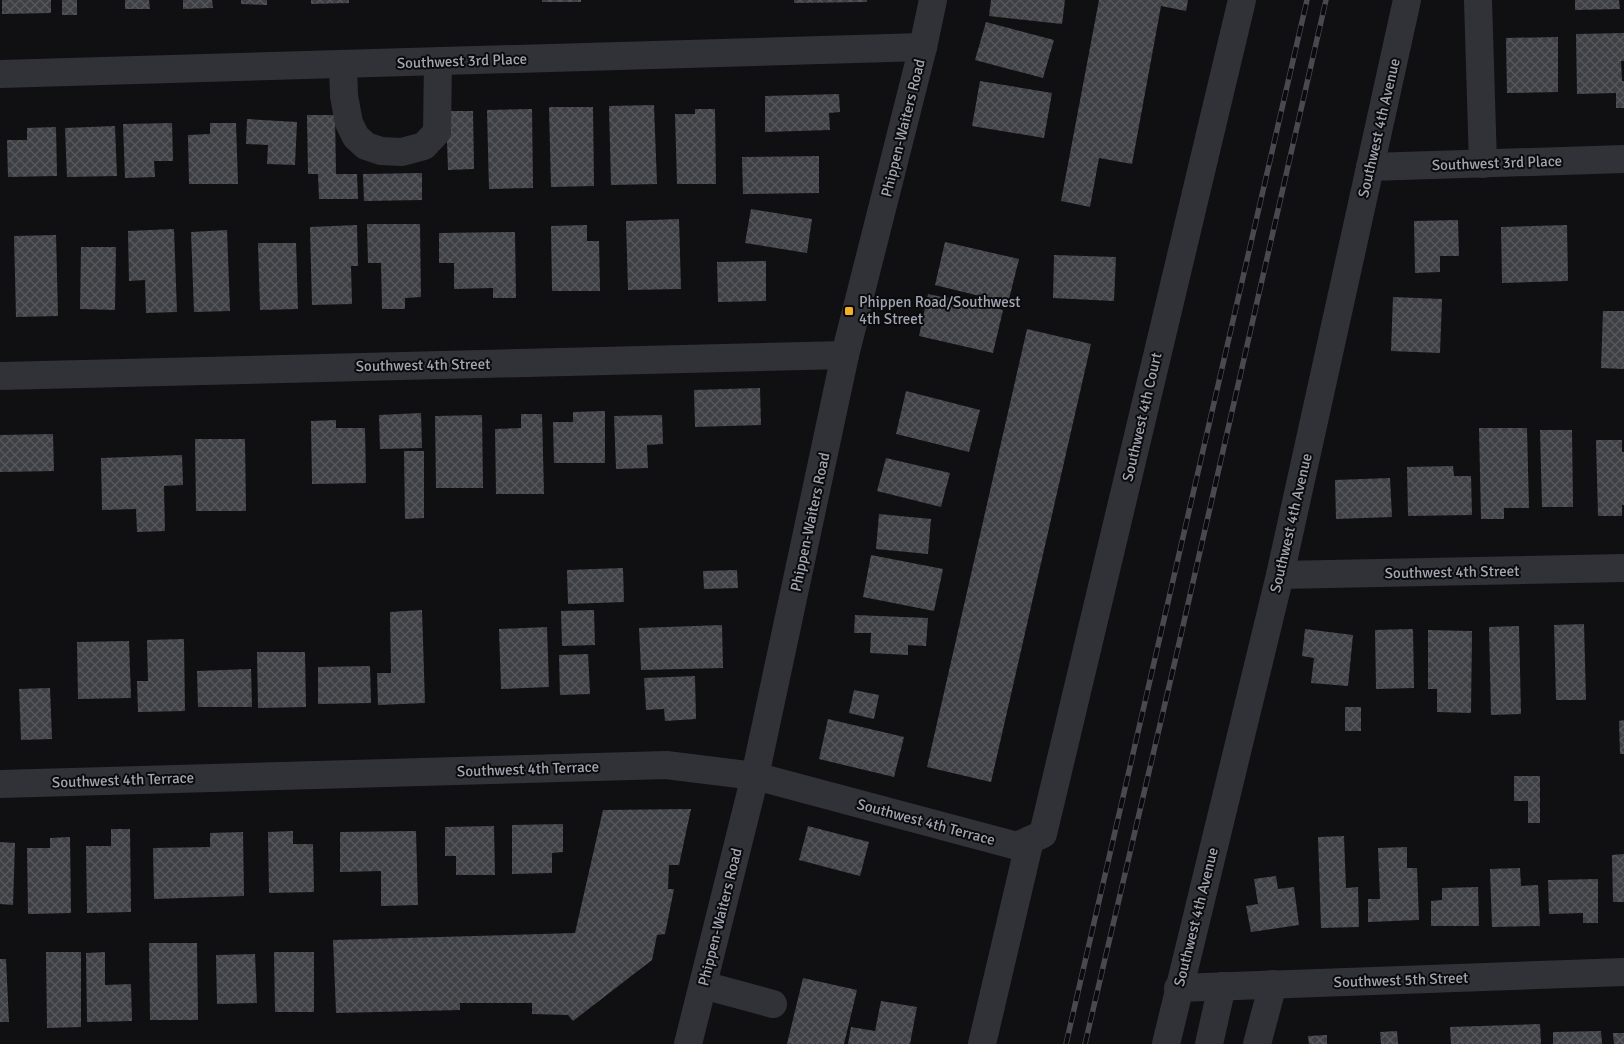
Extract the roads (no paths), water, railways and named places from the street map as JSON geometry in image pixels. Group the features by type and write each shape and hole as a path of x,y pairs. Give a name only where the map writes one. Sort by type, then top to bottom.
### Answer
{"street":[{"name":"Phippen-Waiters Road","path":"688,1044 755,776 845,355 923,47 933,0"},
{"name":"Southwest 4th Court","path":"982,1044 1037,837 1242,0"},
{"name":"Southwest 4th Avenue","path":"1166,1044 1178,988 1280,575 1407,0"},
{"path":"1478,0 1483,164"},
{"name":"Southwest 3rd Place","path":"0,74 923,47"},
{"path":"343,64 344,96 349,123 356,137 366,146 381,151 402,152 424,146 437,132 438,61"},
{"name":"Southwest 3rd Place","path":"1370,168 1624,160"},
{"name":"Southwest 4th Street","path":"0,376 845,355"},
{"name":"Southwest 4th Street","path":"1280,575 1624,568"},
{"name":"Southwest 4th Terrace","path":"0,784 666,765 755,776 1018,846 1037,837"},
{"name":"Southwest 5th Street","path":"1178,988 1624,972"},
{"path":"1257,1044 1273,984"},
{"path":"703,986 773,1004"},
{"path":"1209,1044 1222,986"}],"railway":[{"path":"1066,1044 1307,0"},
{"path":"1085,1044 1175,661 1326,0"}],"place":[{"name":"Phippen Road/Southwest 4th Street","path":"849,311"}]}
